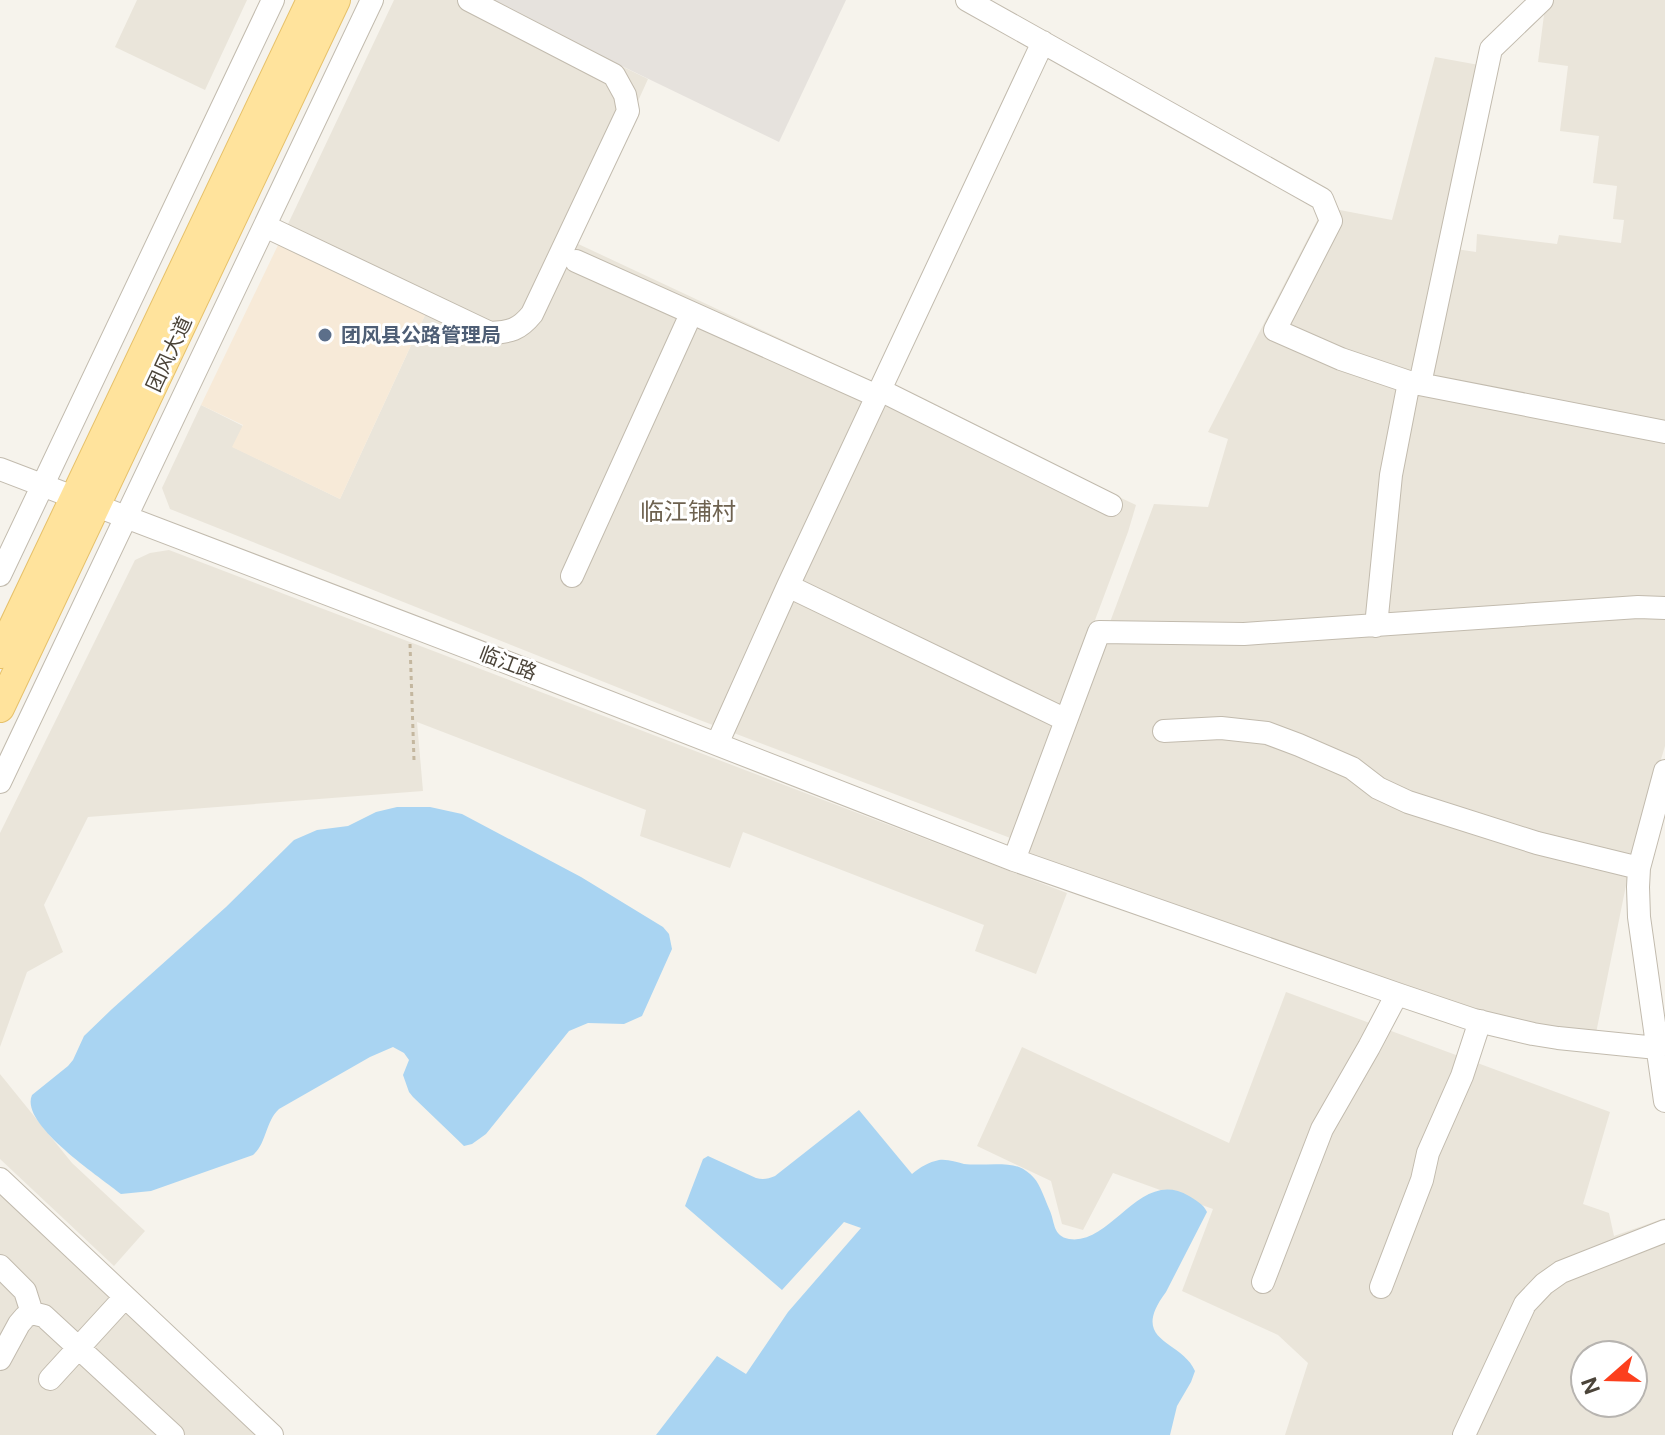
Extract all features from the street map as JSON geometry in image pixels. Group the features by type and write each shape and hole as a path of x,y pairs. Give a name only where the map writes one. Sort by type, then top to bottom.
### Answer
{"main road":[{"name":"团风大道","path":"0,708 85,502 311,0"},
{"name":"团风大道","path":"4,637 85,502 336,0"}],"street":[{"path":"0,575 273,0"},
{"path":"0,782 372,0"},
{"path":"265,226 490,333 506,332 524,324 532,314 628,111 625,95 614,75 469,0"},
{"path":"967,0 1322,199 1331,221 1275,330 1341,359 1414,383 1665,432"},
{"path":"1376,626 1391,475 1491,49 1542,0"},
{"path":"717,744 1043,42"},
{"path":"576,261 691,314 879,393 1111,505"},
{"path":"572,576 691,314"},
{"name":"临江路","path":"0,469 1014,860 1397,994 1480,1021 1558,1038 1657,1048"},
{"path":"788,586 1066,720"},
{"path":"1014,860 1099,632 1244,634 1638,607 1665,608"},
{"path":"1164,731 1236,728 1267,733 1352,768 1378,788 1408,802 1537,843 1639,868"},
{"path":"1665,771 1639,868 1638,887 1639,917 1665,1101"},
{"path":"1263,1282 1322,1129 1397,994"},
{"path":"1381,1287 1422,1180 1428,1153 1462,1076 1480,1021"},
{"path":"0,1179 272,1435"},
{"path":"1464,1435 1525,1304 1534,1293 1561,1272 1665,1231"},
{"path":"0,1266 25,1291 32,1313"},
{"path":"50,1379 125,1297"},
{"path":"0,1359 21,1320 32,1313 44,1316 173,1435"}],"path":[{"path":"411,626 409,650 414,760"}],"shaded area":[{"path":"137,0 247,0 205,90 115,47"},
{"path":"394,0 485,0 648,79 574,242 1136,505 1013,839 697,719 170,509 162,488 201,405 243,426 233,447 340,499 425,315 279,243"},
{"path":"485,0 846,0 779,142"},
{"path":"1530,0 1665,0 1665,746 1632,856 1595,1038 1519,1025 1024,853 1154,504 1208,507 1228,439 1208,432 1324,207 1392,220 1435,57 1490,67 1456,249 1476,252 1477,234 1557,244 1559,235 1621,243 1624,220 1613,219 1617,186 1593,183 1599,136 1560,131 1568,66 1538,62 1545,7"},
{"name":"团风县公路管理局","path":"279,243 425,315 340,499 232,447 243,425 201,405"},
{"path":"169,550 1067,893 1036,974 975,951 984,925 743,832 730,868 640,836 646,810 417,722 423,791 88,817 44,905 63,952 27,972 0,1047 0,833 135,560 150,553"},
{"path":"1286,992 1610,1112 1583,1204 1609,1213 1614,1236 1665,1218 1665,1435 1285,1435 1308,1363 1278,1335 1182,1291 1213,1209 1113,1173 1083,1230 1062,1224 1051,1181 977,1146 1022,1047 1229,1143"},
{"path":"0,1074 72,1163 145,1231 114,1266 0,1159"},
{"path":"0,1193 102,1291 257,1435 0,1435"}],"water":[{"path":"397,807 430,807 462,814 581,877 663,927 669,934 672,949 642,1016 624,1024 588,1023 569,1031 486,1134 464,1146 409,1092 403,1075 409,1060 393,1047 279,1109 253,1155 151,1191 121,1194 49,1135 31,1107 32,1095 68,1066 84,1036 112,1009 226,907 294,840 317,830 348,826 376,812"},
{"path":"859,1110 912,1174 928,1163 942,1160 1007,1165 1025,1170 1038,1184 1057,1232 1069,1239 1084,1238 1099,1231 1156,1191 1172,1190 1202,1205 1207,1212 1156,1309 1153,1321 1161,1339 1179,1352 1195,1371 1177,1406 1170,1435 656,1435 717,1356 746,1374 788,1312 861,1228 844,1222 782,1290 685,1206 703,1159 708,1156 756,1178 770,1178"}],"place":[{"name":"团风县公路管理局","path":"325,335"}],"district":[{"name":"临江铺村","path":"688,511"}]}
